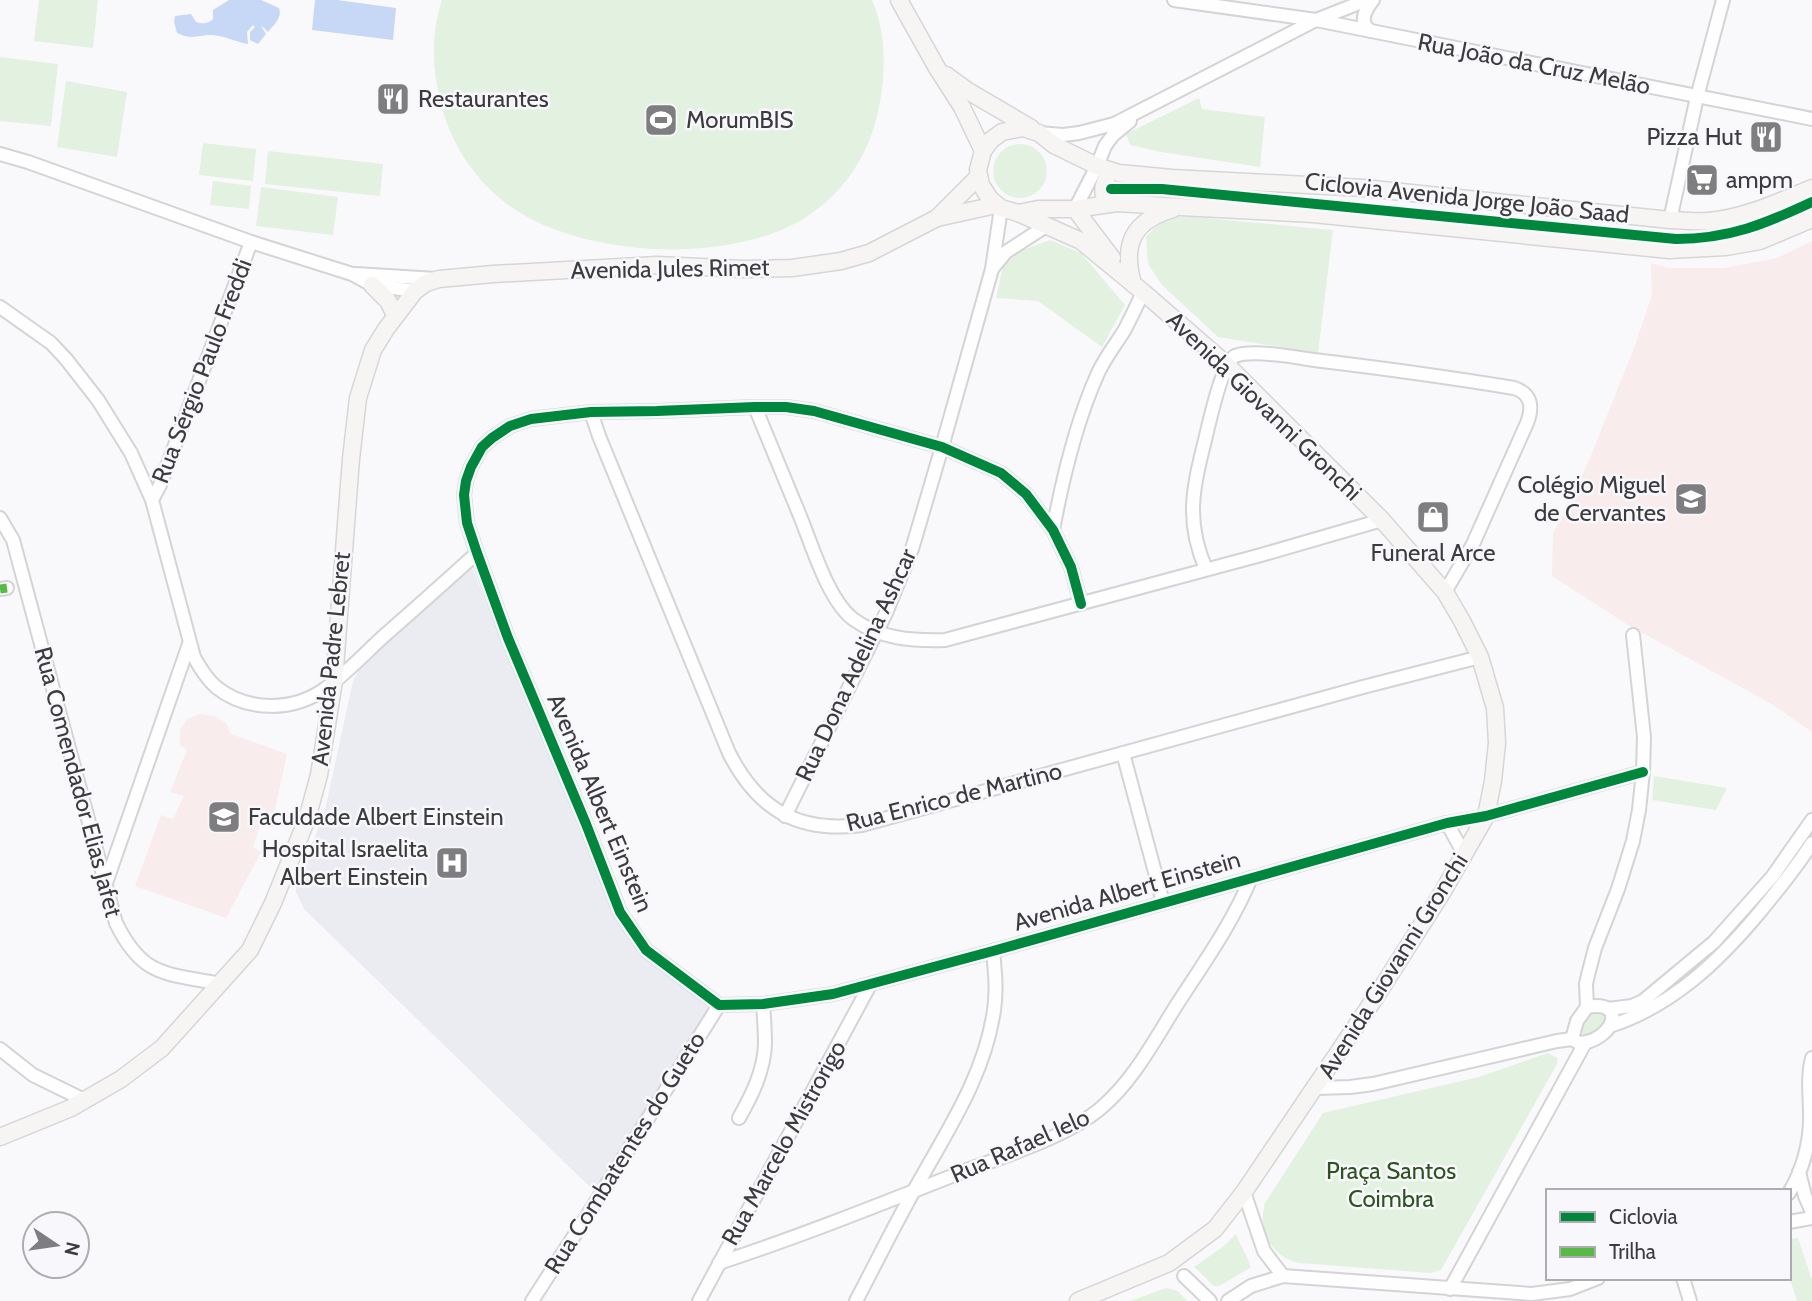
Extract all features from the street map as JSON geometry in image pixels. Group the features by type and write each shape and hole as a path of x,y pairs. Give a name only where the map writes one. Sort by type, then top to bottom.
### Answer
{"main road":[{"path":"899,0 962,107 983,151"},
{"path":"937,68 968,91 1038,132 1054,145 1104,168 1172,178 1364,188 1670,220 1708,221 1742,215 1812,188"},
{"path":"999,207 984,192 979,176 983,151 996,136 1009,130 1023,128 1038,132"},
{"path":"1104,168 1102,192 1109,204"},
{"name":"Avenida Jules Rimet","path":"937,218 979,176"},
{"path":"1313,214 1320,213 1327,205 1327,195 1320,186"},
{"path":"1018,213 1109,204 1181,206 1313,214 1669,250 1726,247 1760,241 1812,219"},
{"path":"1138,288 1128,266 1131,241 1145,222 1181,206"},
{"name":"Avenida Jules Rimet","path":"439,279 657,264 745,269 792,268 841,261 869,253 937,218 999,207"},
{"name":"Avenida Giovanni Gronchi","path":"999,207 1061,230 1081,241 1226,364 1382,520 1445,592 1480,657 1495,708 1497,743 1486,816 1442,893 1377,995 1244,1192 1215,1229 1169,1263 1078,1301"},
{"name":"Avenida Giovanni Gronchi","path":"1075,209 1138,288"},
{"name":"Avenida Padre Lebret","path":"0,1137 71,1108 121,1079 162,1048 250,950 273,903 307,819 322,762 334,681 358,398 373,350 395,315 415,291 426,283 439,279"},
{"path":"372,285 388,301 395,315"}],"street":[{"name":"Rua João da Cruz Melão","path":"1174,0 1315,20 1812,118"},
{"path":"1038,132 1063,135 1114,124 1315,20 1367,0"},
{"path":"1371,32 1363,23 1365,13 1373,0"},
{"path":"1670,220 1697,97 1723,0"},
{"path":"1075,209 1104,168 1105,146 1113,135 1146,108"},
{"name":"Avenida Jules Rimet","path":"0,154 251,242 352,274 372,285 415,291"},
{"name":"Rua Dona Adelina Ashcar","path":"785,816 886,613 912,549 992,269 999,207"},
{"path":"992,269 1006,252 1046,226"},
{"name":"Rua Sérgio Paulo Freddi","path":"152,500 251,242"},
{"name":"Avenida Jules Rimet","path":"352,274 439,279"},
{"path":"1053,530 1070,454 1091,391 1104,362 1132,317 1138,288"},
{"path":"0,307 51,343 99,400 117,429 152,500 194,657 216,686 232,697 254,705 274,706 293,704 324,690 477,553"},
{"path":"1206,569 1194,532 1192,505 1205,439 1226,364 1234,357 1266,354 1514,388 1528,397 1531,405 1528,424 1473,544 1445,592"},
{"path":"755,407 830,590 851,618 876,632 896,638 945,640 1382,520"},
{"name":"Avenida Albert Einstein","path":"1081,604 1071,568 1053,530 1026,494 1000,473 942,447 814,411 786,407 591,411 531,419 510,426 482,447 466,481 464,495 467,523 477,553 508,638 620,912 646,950 719,1005 763,1004 833,995 1447,823 1486,816 1643,772"},
{"name":"Rua Enrico de Martino","path":"591,411 598,436 738,772 754,791 785,816 811,825 838,828 862,825 1480,657"},
{"name":"Rua Comendador Elias Jafet","path":"0,518 13,540 116,923 132,951 154,969 221,984"},
{"path":"1451,1289 1578,1041 1577,1021 1587,1007 1586,984 1595,948 1633,841 1639,810 1644,737 1633,635"},
{"path":"106,883 189,644"},
{"path":"1123,753 1163,902"},
{"path":"1316,1088 1373,1084 1600,1037 1610,1016 1643,1001 1714,942 1772,877 1812,820"},
{"path":"1447,823 1464,854"},
{"path":"1587,1007 1595,1006 1610,1016 1639,1015 1679,992 1734,943 1776,893 1812,843"},
{"name":"Rua Rafael Ielo","path":"719,1263 1037,1143 1072,1127 1101,1109 1124,1085 1146,1052 1234,916 1251,878"},
{"path":"856,1301 963,1103 983,1056 994,1012 996,985 993,951"},
{"name":"Rua Marcelo Mistrorigo","path":"699,1301 870,985"},
{"path":"739,1118 760,1072 765,1046 763,1004"},
{"name":"Rua Combatentes do Gueto","path":"531,1301 719,1005"},
{"path":"0,1049 33,1075 84,1100"},
{"path":"1791,1189 1806,1151 1812,1058"},
{"path":"1791,1221 1812,1215 1808,1194 1799,1171"},
{"path":"1244,1192 1264,1251 1283,1276"},
{"path":"1184,1276 1210,1301"},
{"path":"1228,1301 1251,1286 1283,1276 1532,1298 1570,1289 1593,1280"},
{"path":"1684,1280 1690,1301"}],"shaded area":[{"name":"Colégio Miguel de Cervantes","path":"1812,241 1812,732 1770,703 1628,625 1552,576 1553,534 1588,463 1634,348 1652,295 1651,263 1669,268 1724,268 1777,258"},
{"name":"Hospital Israelita Albert Einstein","path":"470,562 530,711 624,922 713,1007 594,1191 304,909 296,892 325,810 353,681 358,671"},
{"name":"Faculdade Albert Einstein","path":"200,714 215,716 226,723 231,734 287,754 271,828 260,826 253,847 261,852 226,918 135,886 161,815 173,819 184,796 170,792 187,750 180,745 180,730 187,719"}],"green space":[{"path":"39,0 98,0 93,48 34,41"},
{"name":"MorumBIS","path":"442,0 872,0 881,29 884,59 876,120 865,151 848,179 837,191 798,222 766,236 729,245 648,249 607,244 568,234 533,220 503,201 471,168 456,143 444,115 435,75 434,37"},
{"path":"0,57 58,64 51,126 0,121"},
{"path":"66,81 127,92 117,157 57,147"},
{"path":"1199,98 1202,109 1265,117 1260,167 1130,145 1126,134"},
{"path":"203,143 256,149 253,181 199,175"},
{"path":"1020,144 1039,152 1047,171 1039,190 1020,198 1001,190 993,171 1001,152"},
{"path":"268,151 383,164 380,196 265,184"},
{"path":"213,181 251,186 249,209 210,205"},
{"path":"261,187 338,197 333,235 256,226"},
{"path":"1184,216 1333,230 1318,353 1218,337 1161,284 1148,264 1146,237 1163,219"},
{"path":"1050,240 1081,253 1125,305 1102,347 1038,301 996,298 1003,266 1020,251"},
{"path":"1654,776 1727,788 1716,810 1652,800"},
{"path":"1594,1011 1606,1015 1606,1020 1603,1028 1586,1038 1580,1031 1585,1015"},
{"name":"Praça Santos Coimbra","path":"1548,1053 1558,1058 1556,1066 1441,1270 1430,1273 1300,1263 1282,1255 1269,1241 1263,1223 1265,1203 1323,1113 1479,1077"},
{"path":"1236,1234 1250,1268 1219,1286 1214,1286 1194,1267"},
{"path":"1798,1238 1812,1280 1812,1301 1797,1301 1790,1280 1791,1239"},
{"path":"1166,1288 1178,1291 1187,1301 1130,1301"}],"water":[{"path":"229,0 261,0 279,8 280,15 268,32 261,26 266,34 258,44 250,40 250,32 255,27 253,25 247,32 248,44 219,36 189,37 177,33 175,16 191,14 196,22 207,23 213,19 213,10"},
{"path":"315,0 337,0 396,8 393,40 312,30"}],"marked path":[{"path":"0,589 7,588"}],"cycle path":[{"name":"Ciclovia Avenida Jorge João Saad","path":"1111,189 1162,189 1676,239 1713,236 1746,229 1812,202"},
{"path":"1081,604 1071,567 1053,530 1026,494 1001,473 942,447 814,411 755,407 591,412 531,419 510,426 482,447 466,481 464,495 467,523 477,553 508,638 620,912 646,950 719,1005 763,1004 833,994 1447,823 1486,816 1643,772"}],"place":[{"name":"Restaurantes","path":"393,99"},
{"name":"MorumBIS","path":"661,120"},
{"name":"Pizza Hut","path":"1766,137"},
{"name":"ampm","path":"1702,180"},
{"name":"Colégio Miguel de Cervantes","path":"1691,499"},
{"name":"Funeral Arce","path":"1433,517"},
{"name":"Faculdade Albert Einstein","path":"224,817"},
{"name":"Hospital Israelita Albert Einstein","path":"452,863"}]}
